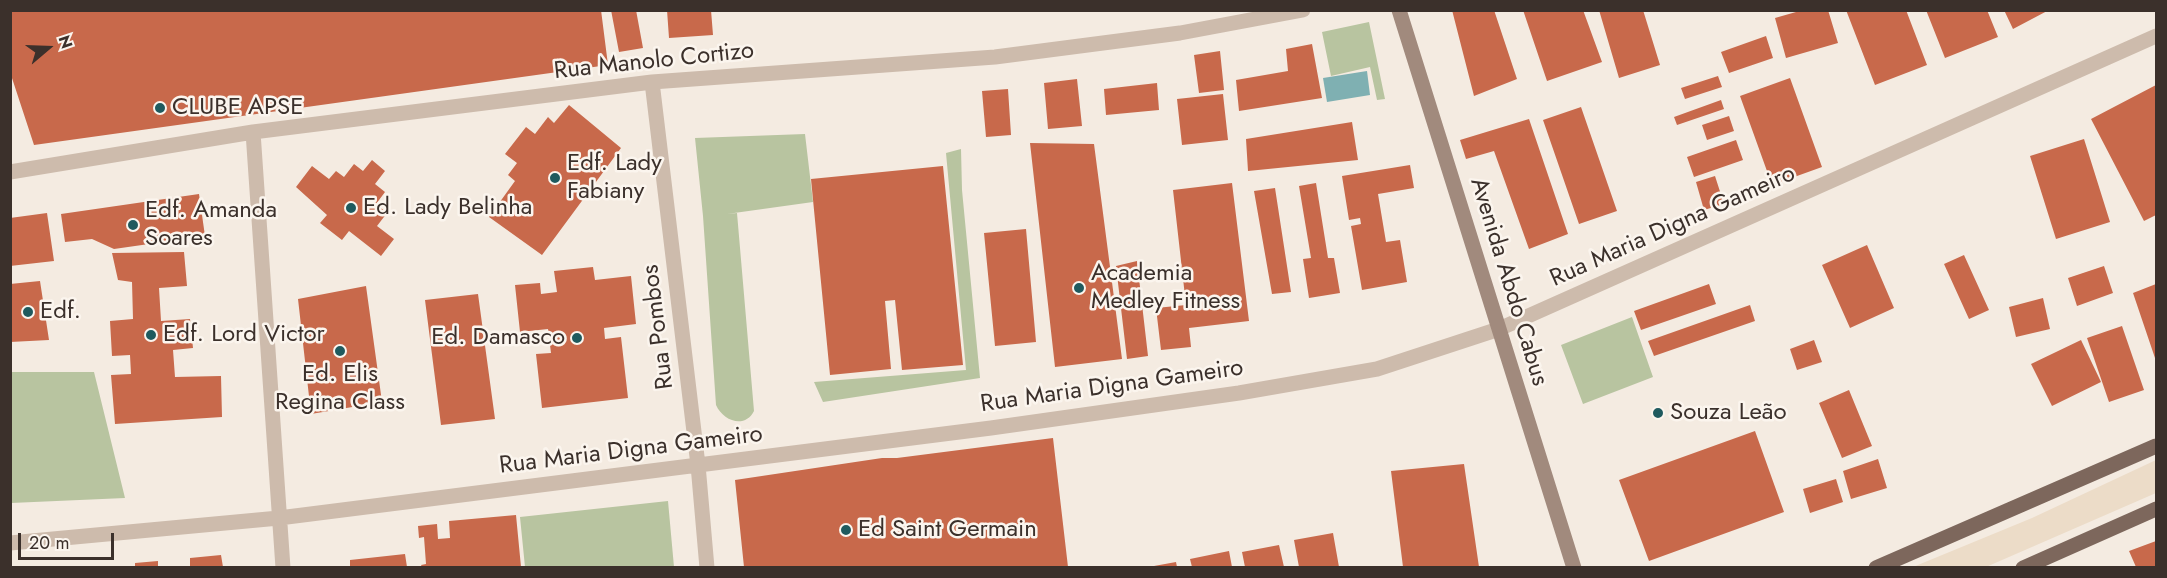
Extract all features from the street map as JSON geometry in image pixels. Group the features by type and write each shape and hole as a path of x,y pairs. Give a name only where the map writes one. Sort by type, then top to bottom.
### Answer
{"main road":[{"name":"Avenida Abdo Cabus","path":"1399,10 1574,567"},
{"path":"1876,567 2157,446"},
{"path":"2023,567 2157,509"}],"street":[{"name":"Rua Manolo Cortizo","path":"10,172 253,132 652,82 995,57 1180,33 1303,10"},
{"name":"Rua Maria Digna Gameiro","path":"10,543 279,518 991,428 1239,393 1377,369 1500,329 2157,36"},
{"name":"Rua Pombos","path":"652,82 698,465 707,567"},
{"path":"253,132 284,567"}],"green space":[{"path":"1369,22 1385,99 1377,100 1370,67 1331,76 1322,32"},
{"path":"805,134 813,202 727,214 737,213 754,411 745,420 734,421 719,411 716,405 703,216 695,138"},
{"path":"961,149 962,190 980,378 823,402 814,382 966,370 946,153"},
{"path":"1632,317 1653,377 1583,404 1561,345"},
{"path":"10,372 94,372 125,498 11,503"},
{"path":"668,501 674,567 525,567 520,517"}],"shaded area":[{"path":"2156,460 2156,493 1986,567 1913,567 2032,518"}],"water":[{"path":"1367,71 1370,95 1327,102 1323,78"}],"building":[{"name":"CLUBE APSE","path":"10,10 601,10 608,65 34,145 10,72"},
{"path":"611,10 636,10 643,48 619,52"},
{"path":"667,10 711,10 713,35 669,38"},
{"path":"1452,10 1494,10 1517,79 1474,96"},
{"path":"1523,10 1583,10 1602,62 1547,81"},
{"path":"1599,10 1643,10 1660,65 1619,78"},
{"path":"1803,10 1828,10 1838,43 1786,58 1775,18"},
{"path":"1846,10 1906,10 1927,65 1875,85"},
{"path":"1926,10 1987,10 1998,37 1945,58"},
{"path":"2004,10 2049,10 2013,29"},
{"path":"1766,36 1773,58 1729,73 1721,52"},
{"path":"1312,44 1322,98 1239,111 1236,80 1288,71 1286,49"},
{"path":"1220,51 1224,90 1199,93 1194,55"},
{"path":"1718,76 1722,87 1685,99 1681,88"},
{"path":"1790,78 1822,167 1772,185 1740,96"},
{"path":"1077,79 1082,126 1048,129 1044,83"},
{"path":"1157,83 1159,110 1106,115 1104,89"},
{"path":"2156,85 2156,215 2144,221 2091,119"},
{"path":"1008,89 1011,135 986,137 982,91"},
{"path":"1223,94 1228,140 1182,145 1177,99"},
{"path":"1721,100 1724,109 1677,125 1674,117"},
{"name":"Edf. Lady Fabiany","path":"569,105 621,148 542,255 489,217 515,181 508,175 517,163 505,154 526,127 535,134 548,117 554,123"},
{"path":"1581,107 1617,211 1579,224 1543,120"},
{"path":"1729,116 1734,131 1707,140 1702,125"},
{"path":"1529,119 1568,234 1529,249 1494,151 1466,159 1460,140"},
{"path":"1352,122 1358,160 1248,171 1246,139"},
{"path":"2084,139 2110,222 2056,239 2030,156"},
{"path":"1736,140 1743,160 1694,177 1687,157"},
{"name":"Academia Medley Fitness","path":"1030,143 1094,144 1122,359 1055,367"},
{"name":"Ed. Lady Belinha","path":"372,160 385,171 375,184 385,192 376,204 387,213 377,226 394,239 381,256 349,231 342,240 320,223 327,215 296,187 312,166 329,179 336,171 344,177 354,164 363,171"},
{"path":"1410,165 1414,188 1378,194 1386,242 1400,240 1407,282 1362,290 1351,226 1361,224 1360,218 1349,220 1342,176"},
{"path":"943,166 963,365 902,370 895,300 885,301 891,369 830,375 811,179"},
{"path":"1715,176 1724,204 1704,210 1696,182"},
{"path":"1232,183 1249,321 1189,328 1191,347 1161,350 1156,308 1186,305 1173,190"},
{"path":"1316,183 1328,258 1334,258 1340,293 1309,298 1303,259 1311,258 1299,186"},
{"path":"1275,188 1291,292 1272,294 1254,191"},
{"name":"Edf. Amanda Soares","path":"199,194 205,236 114,249 92,239 65,242 61,214"},
{"path":"47,213 54,261 10,266 10,218"},
{"path":"1026,229 1036,342 995,346 984,233"},
{"path":"1867,245 1894,308 1850,328 1822,265"},
{"name":"Edf. Lord Victor","path":"184,252 187,286 159,288 161,321 190,319 193,348 173,350 175,377 221,376 222,417 115,424 111,375 131,374 130,355 112,356 110,321 133,319 132,282 118,280 112,253"},
{"path":"1964,255 1989,310 1969,319 1944,264"},
{"path":"1137,261 1148,356 1127,359 1116,266"},
{"path":"2104,266 2113,293 2077,306 2068,278"},
{"name":"Ed. Damasco","path":"593,267 595,280 631,276 636,324 604,328 605,339 621,337 628,398 542,408 536,354 551,353 548,329 520,332 515,285 540,283 541,294 557,292 554,271"},
{"name":"Edf.","path":"40,281 49,340 10,342 10,284"},
{"path":"1709,284 1716,304 1641,330 1634,311"},
{"path":"2156,284 2156,361 2133,293"},
{"name":"Ed. Elis Regina Class","path":"366,286 382,402 311,414 298,299"},
{"path":"478,294 495,419 441,425 425,300"},
{"path":"2043,298 2050,329 2016,337 2009,307"},
{"path":"1750,305 1755,321 1654,356 1648,341"},
{"path":"2122,326 2144,390 2109,402 2087,338"},
{"path":"1814,340 1822,362 1797,370 1790,349"},
{"path":"2081,340 2101,382 2052,406 2031,364"},
{"path":"1849,390 1872,446 1842,458 1819,403"},
{"path":"1755,431 1784,512 1649,561 1619,480"},
{"path":"1053,438 1068,567 744,567 735,480 882,458"},
{"path":"1878,459 1887,488 1851,499 1843,471"},
{"path":"1464,464 1479,567 1403,567 1391,471"},
{"path":"1836,479 1843,502 1810,513 1803,489"},
{"path":"516,515 521,567 422,567 421,565 426,564 424,537 419,538 418,526 437,524 438,539 450,538 449,521"},
{"path":"1333,533 1339,567 1299,567 1294,540"},
{"path":"2156,541 2156,567 2136,567 2129,551"},
{"path":"1279,545 1284,567 1245,567 1242,552"},
{"path":"1229,551 1232,567 1192,567 1190,559"},
{"path":"405,554 407,567 350,567 350,560"},
{"path":"221,555 223,567 190,567 190,558"},
{"path":"158,561 158,567 135,567 135,563"},
{"path":"1176,562 1177,567 1154,567 1154,566"}],"place":[{"name":"CLUBE APSE","path":"160,108"},
{"name":"Edf. Lady Fabiany","path":"555,178"},
{"name":"Ed. Lady Belinha","path":"351,208"},
{"name":"Edf. Amanda Soares","path":"133,225"},
{"name":"Academia Medley Fitness","path":"1079,288"},
{"name":"Edf.","path":"28,312"},
{"name":"Edf. Lord Victor","path":"151,335"},
{"name":"Ed. Damasco","path":"577,338"},
{"name":"Ed. Elis Regina Class","path":"340,351"},
{"name":"Souza Leão","path":"1658,413"},
{"name":"Ed Saint Germain","path":"846,530"}]}
